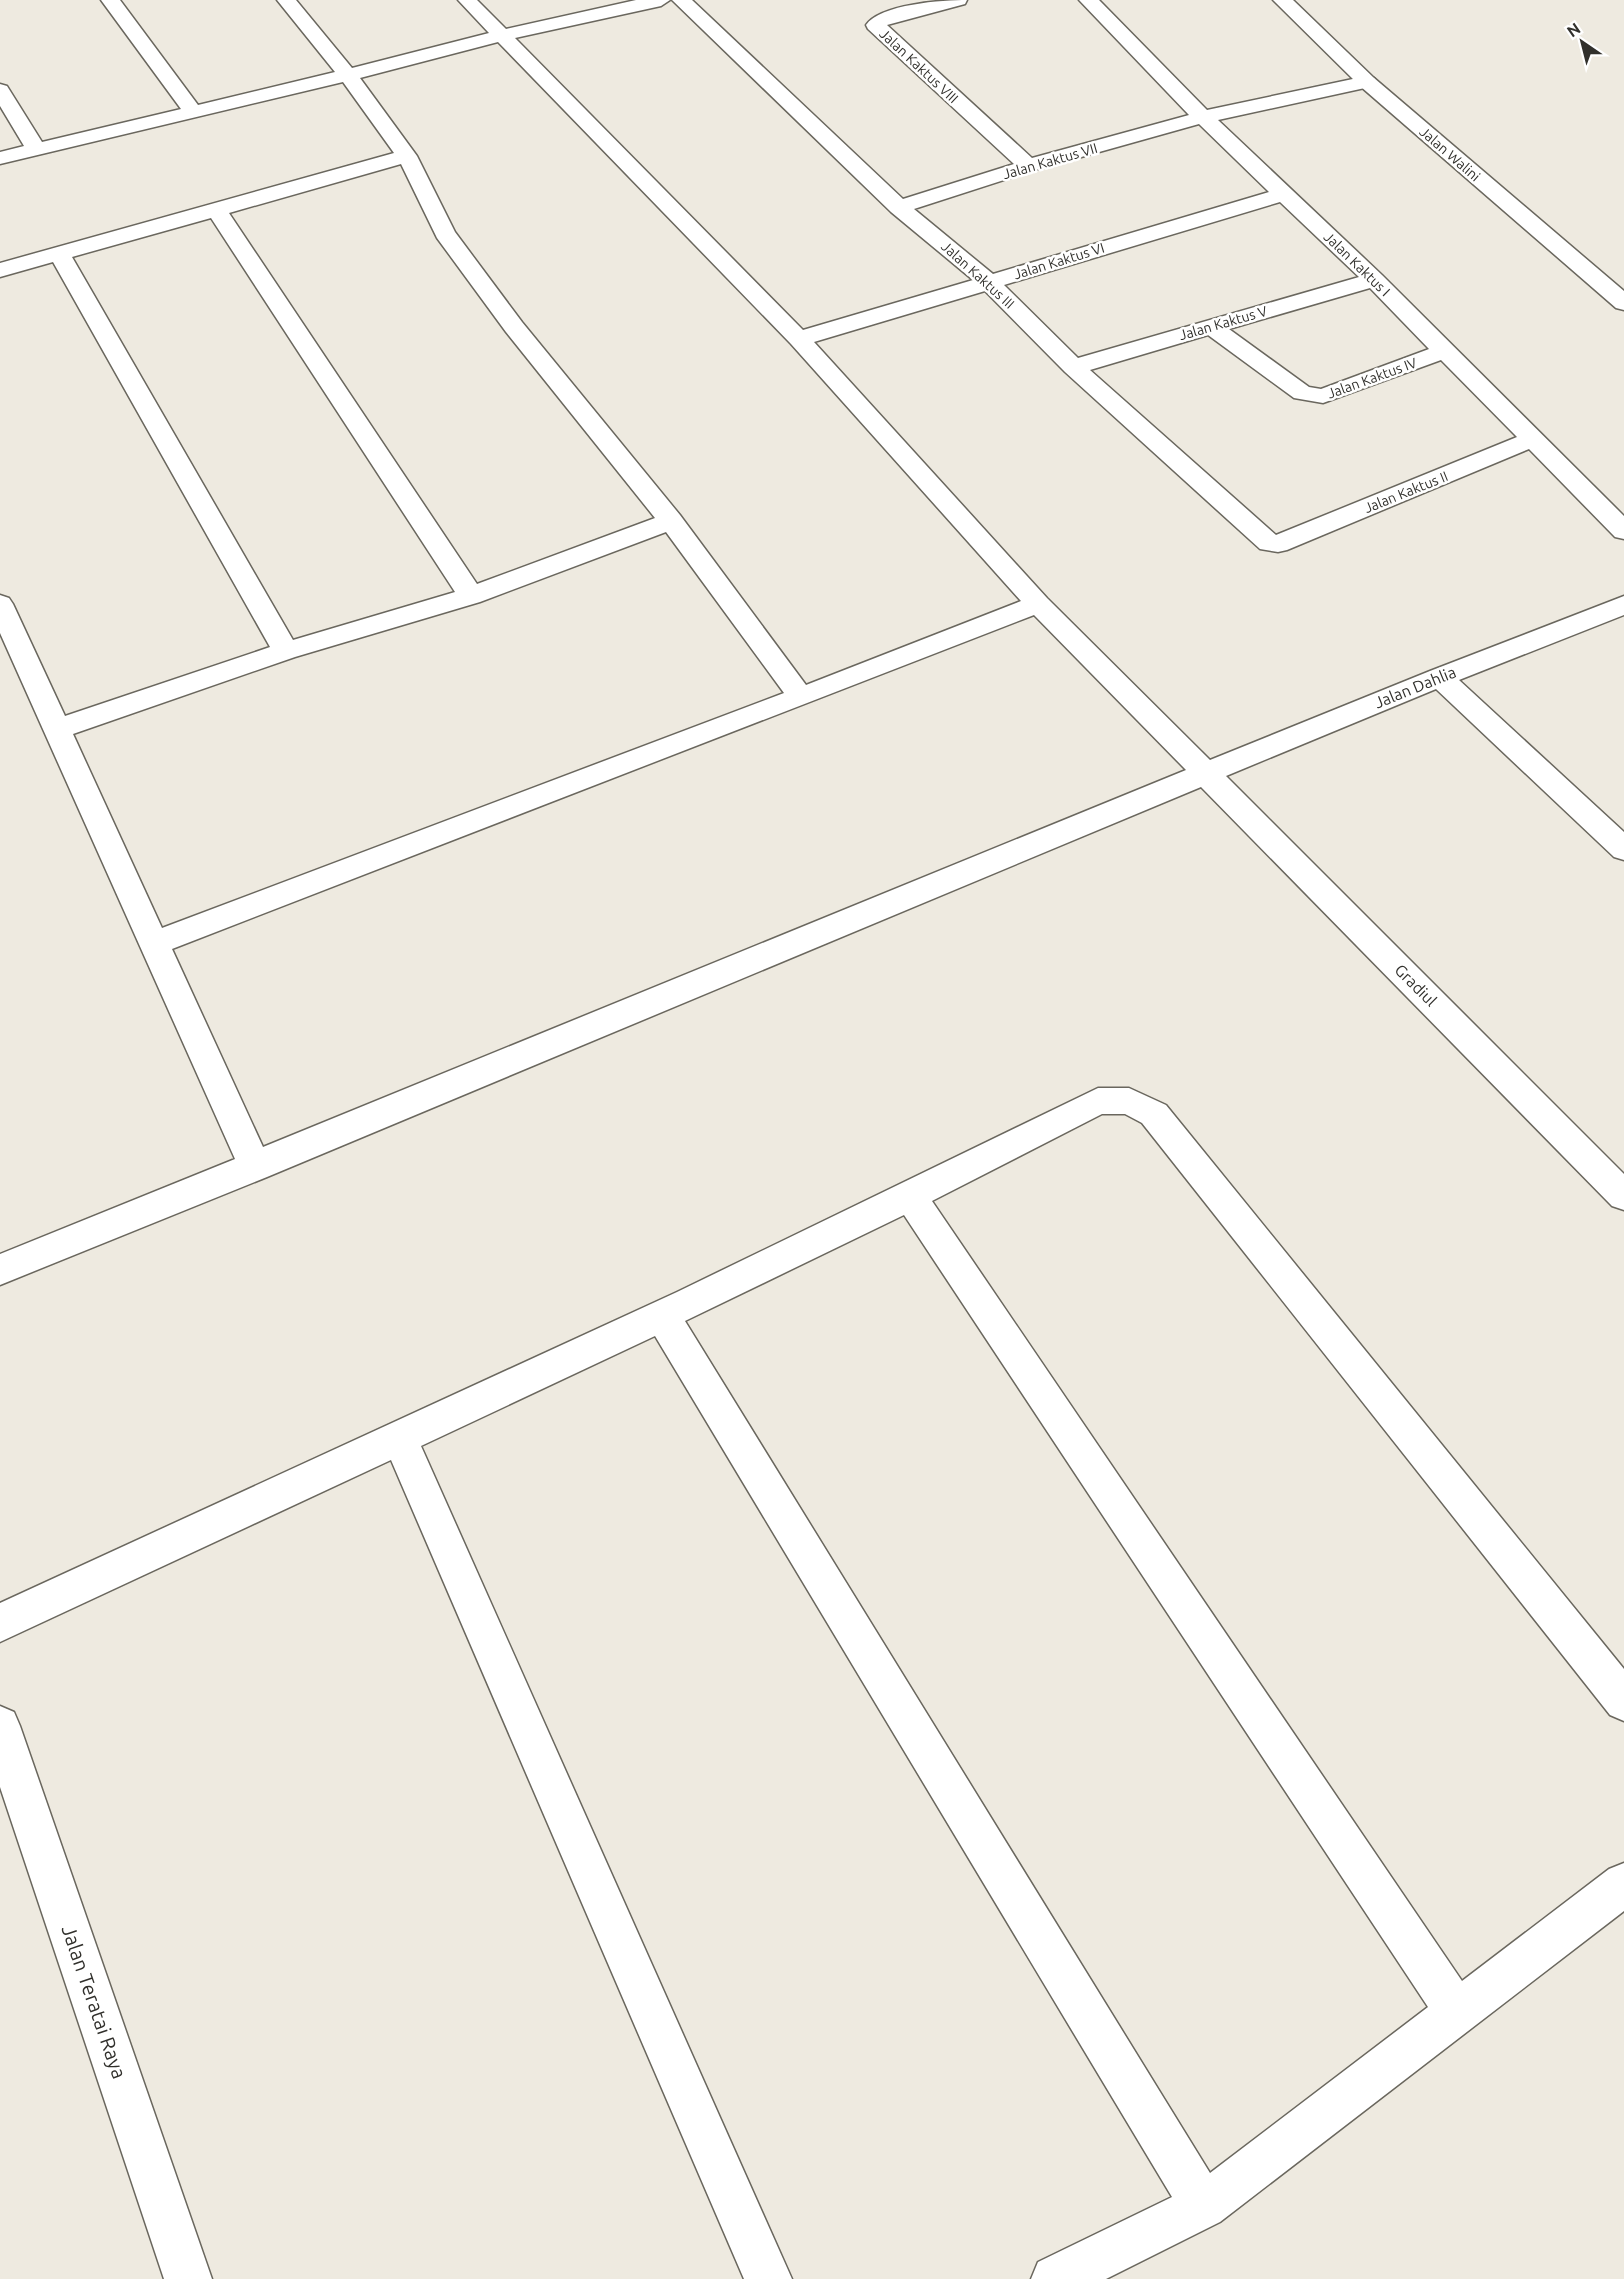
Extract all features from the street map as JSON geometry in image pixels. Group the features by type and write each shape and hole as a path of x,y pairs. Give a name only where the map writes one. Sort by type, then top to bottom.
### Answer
{"street":[{"path":"110,0 194,113"},
{"path":"286,0 348,75 407,156 445,233 514,327 671,521 801,697"},
{"name":"Gradiul","path":"467,0 799,339 1038,604 1624,1196"},
{"path":"0,158 194,113 500,36 661,0"},
{"name":"Jalan Kaktus III","path":"681,0 899,207 988,282 1073,367 1265,540 1278,544"},
{"name":"Jalan Kaktus VIII","path":"958,0 883,19 875,25 1028,166"},
{"name":"Jalan Kaktus I","path":"1088,0 1203,117 1374,280 1624,531"},
{"name":"Jalan Walini","path":"1281,0 1367,82 1624,303"},
{"name":"Jalan Kaktus VII","path":"899,207 1028,166 1203,117 1367,82"},
{"path":"0,90 36,149"},
{"path":"0,270 407,156"},
{"name":"Jalan Kaktus VI","path":"799,339 1284,194"},
{"path":"217,211 471,596"},
{"path":"59,254 214,529 286,651"},
{"name":"Jalan Kaktus V","path":"1073,367 1374,280"},
{"name":"Jalan Kaktus IV","path":"1212,327 1302,393 1323,396 1445,351"},
{"name":"Jalan Kaktus II","path":"1278,544 1533,440"},
{"path":"59,728 286,651 471,596 671,521"},
{"path":"0,604 59,728 153,944 255,1167"},
{"path":"153,944 801,697 1038,604"},
{"name":"Jalan Dahlia","path":"0,1270 255,1167 1440,677 1624,605"},
{"path":"1440,677 1624,849"},
{"path":"0,1623 663,1317 911,1198 1098,1101 1129,1101 1154,1114 1624,1701"},
{"path":"911,1198 1457,2012"},
{"path":"663,1317 1204,2206"},
{"path":"399,1437 768,2279"},
{"name":"Jalan Teratai Raya","path":"0,1726 188,2279"},
{"path":"1055,2279 1204,2206 1624,1884"}]}
